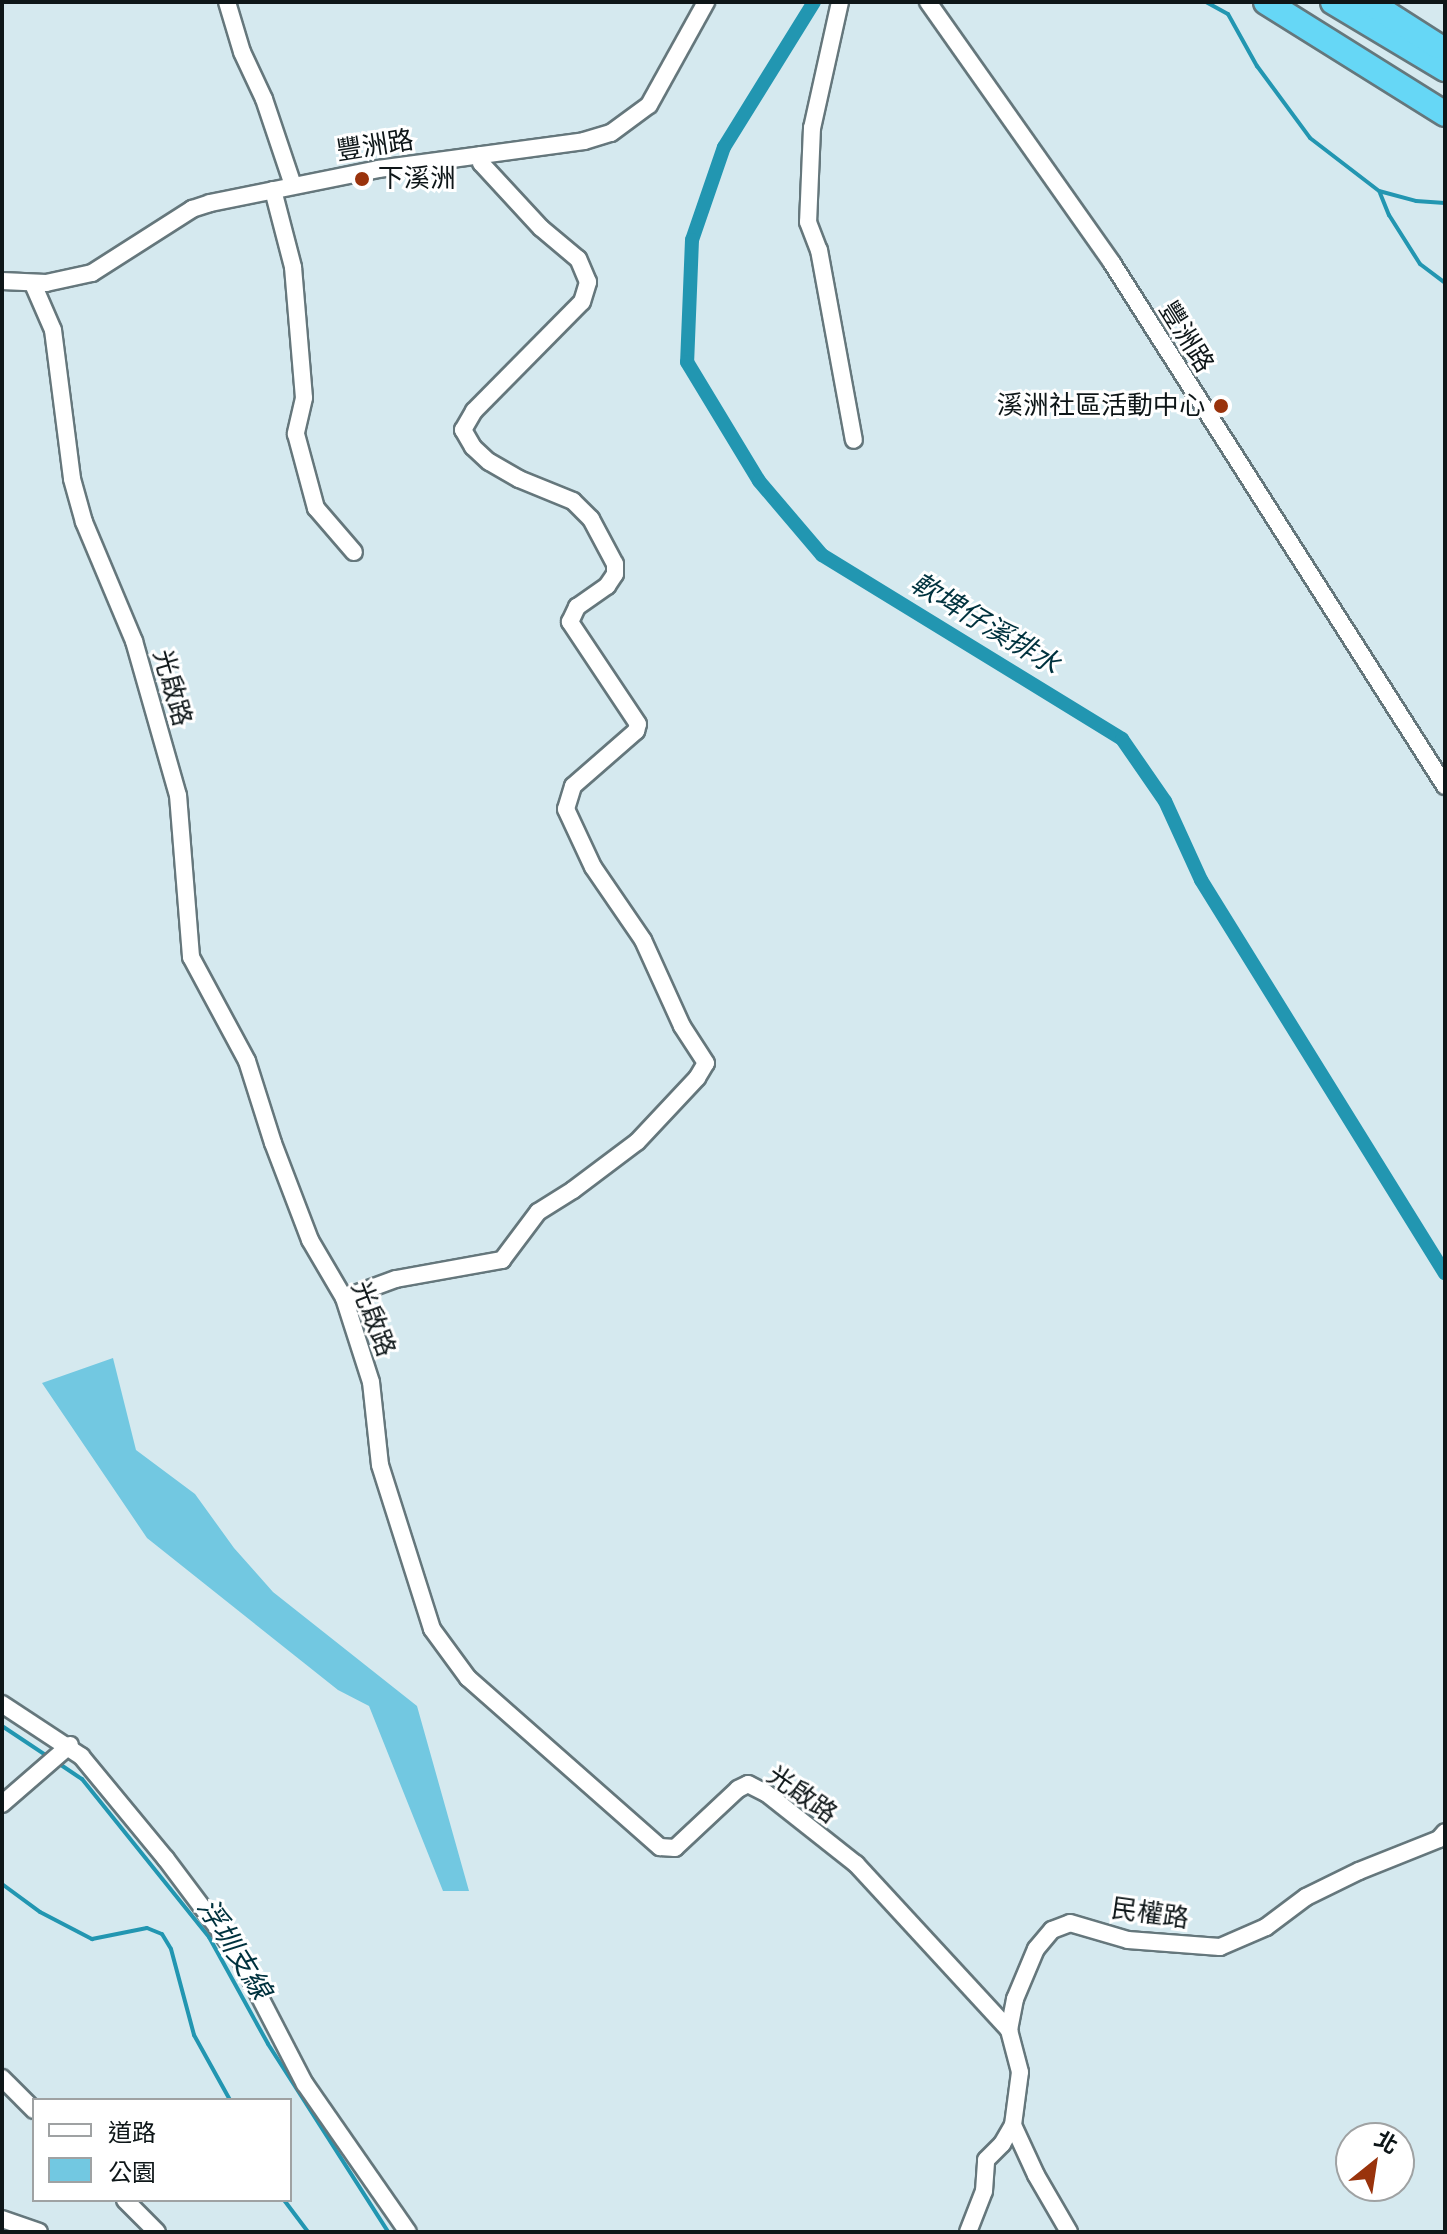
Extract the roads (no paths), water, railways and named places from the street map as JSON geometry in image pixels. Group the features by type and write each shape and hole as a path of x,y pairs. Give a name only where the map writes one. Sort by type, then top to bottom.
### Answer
{"highway":[{"path":"1268,2 1445,114"},
{"path":"1291,2 1445,103"},
{"path":"1333,2 1445,69"},
{"path":"1369,2 1445,50"}],"street":[{"path":"227,2 242,52 264,99 293,185"},
{"name":"豐洲路","path":"2,281 33,284 92,273 201,206 378,169 584,141 611,133 633,120 649,105 706,2"},
{"path":"840,2 812,128 808,222 819,250 854,440"},
{"name":"豐洲路","path":"928,2 1112,263 1445,786"},
{"path":"1268,2 1445,103"},
{"path":"344,1298 396,1279 502,1260 538,1212 573,1190 645,1134 697,1078 706,1063 706,1058 682,1026 643,940 593,867 566,809 573,786 638,727 638,721 570,622 577,607 607,586 615,574 615,564 591,519 573,501 497,467 473,447 463,430 484,400 582,302 588,282 586,270 578,259 541,228 481,163 481,155"},
{"path":"273,190 293,267 304,398 296,434 316,508 354,552"},
{"name":"光啟路","path":"33,284 53,330 76,494 134,641 178,795 191,957 247,1061 273,1143 310,1240 344,1298 371,1382 380,1465 432,1629 468,1678 660,1847 675,1848 748,1784 766,1793 856,1864 1009,2030"},
{"path":"2,1704 131,1815 238,1955 305,2084 408,2232"},
{"path":"2,1804 59,1755"},
{"name":"民權路","path":"968,2232 984,2191 986,2160 1002,2144 1013,2125 1020,2072 1009,2030 1015,1999 1031,1962 1052,1930 1070,1923 1128,1940 1220,1947 1266,1927 1306,1897 1359,1871 1439,1839 1445,1832"},
{"path":"2,2078 32,2108"},
{"path":"1013,2125 1069,2232"},
{"path":"127,2202 157,2232"},
{"path":"2,2219 39,2232"}],"waterway":[{"name":"軟埤仔溪排水","path":"814,2 724,147 692,240 687,362 759,481 822,555 1122,739 1165,801 1201,880 1445,1273"},
{"path":"1206,2 1228,14 1257,66 1310,138 1379,191 1416,201 1445,203"},
{"path":"1380,193 1389,215 1420,264 1445,283"},
{"name":"浮圳支線","path":"2,1726 50,1758"},
{"name":"浮圳支線","path":"58,1763 82,1779 209,1937 268,2044 388,2232"},
{"path":"2,1884 40,1912 92,1939 147,1928 162,1934 171,1949 194,2035 229,2098"},
{"path":"286,2202 308,2232"}],"place":[{"name":"下溪洲","path":"362,179"},
{"name":"溪洲社區活動中心","path":"1221,406"}]}
